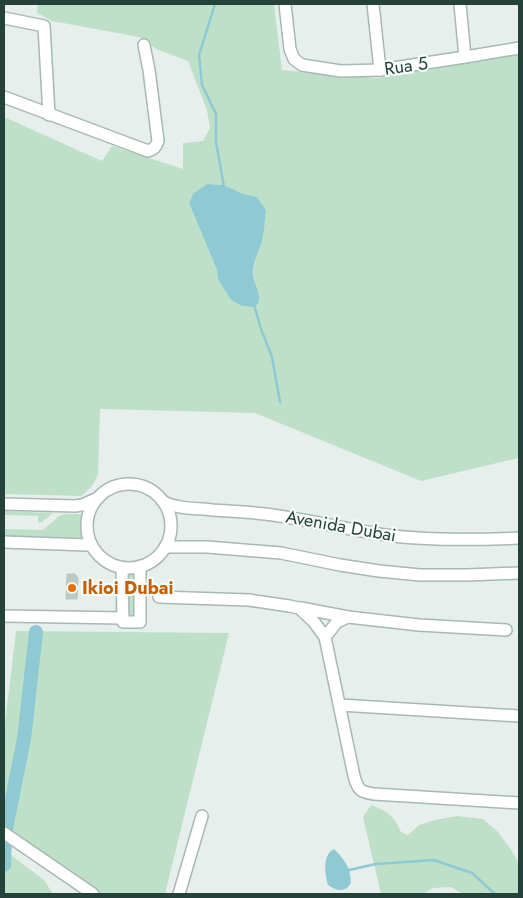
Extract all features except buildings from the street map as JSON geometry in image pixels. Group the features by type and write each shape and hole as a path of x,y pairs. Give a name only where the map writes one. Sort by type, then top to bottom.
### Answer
{"street":[{"name":"Rua 5","path":"285,4 290,49 294,60 302,65 340,71 380,70 519,48"},
{"path":"373,4 380,70"},
{"path":"460,4 465,57"},
{"path":"4,18 44,26 49,114"},
{"path":"4,97 148,151 153,149 158,141 150,70 144,45"},
{"name":"Avenida Dubai","path":"4,504 82,506 117,486 133,484 150,489 163,502 174,506 291,517 387,535 427,539 519,538"},
{"path":"98,498 88,518 88,536 97,553 104,560 122,568 131,568 150,562 159,556 165,547 169,540 171,524 169,512 163,502"},
{"path":"4,542 92,544"},
{"name":"Avenida Dubai","path":"165,547 207,547 281,553 370,570 420,575 519,573"},
{"path":"122,568 123,622 140,622 140,566"},
{"path":"159,597 273,602 348,617 420,625 506,630"},
{"path":"299,608 314,622 325,637 354,776 360,789 374,794 519,803"},
{"path":"4,616 123,618"},
{"path":"325,637 337,622 348,617"},
{"path":"340,705 519,716"},
{"path":"179,894 202,816"},
{"path":"7,835 93,894"}],"green space":[{"path":"38,4 274,4 282,70 376,78 519,54 519,458 421,481 255,413 100,409 98,474 87,491 81,496 4,494 4,117 102,161 112,146 183,169 183,143 203,141 210,128 207,110 188,61 156,49 139,37 52,21 37,13","holes":["207,184 224,185 243,194 257,197 266,210 261,243 253,272 260,295 231,300 218,279 217,270 189,203"]},
{"path":"4,511 53,513 38,523 38,516 4,515"},
{"path":"64,514 83,514 82,528 84,540 4,537 4,529 43,530"},
{"path":"128,575 133,575 135,616 129,616"},
{"path":"16,631 229,633 165,894 102,894 4,827 4,732"},
{"path":"371,805 389,814 396,821 401,832 408,835 419,825 435,820 457,816 483,819 498,832 519,864 519,894 463,894 451,887 433,888 422,894 381,894 363,817"},
{"path":"4,850 44,880 53,894 4,894"}],"water":[{"path":"207,184 224,185 243,194 257,197 266,210 262,241 255,259 253,271 259,294 258,303 255,307 242,306 231,300 218,279 217,270 189,203 193,194"},
{"path":"334,849 344,861 349,871 351,883 343,890 331,887 327,881 326,860"}],"waterway":[{"path":"215,4 199,55 202,85 216,114 216,142 224,187"},
{"path":"254,305 272,357 280,402"},
{"path":"4,865 5,834 24,739 36,632"},
{"path":"349,870 376,864 434,860 472,873 495,894"}],"place":[{"name":"Ikioi Dubai","path":"72,588"}]}
